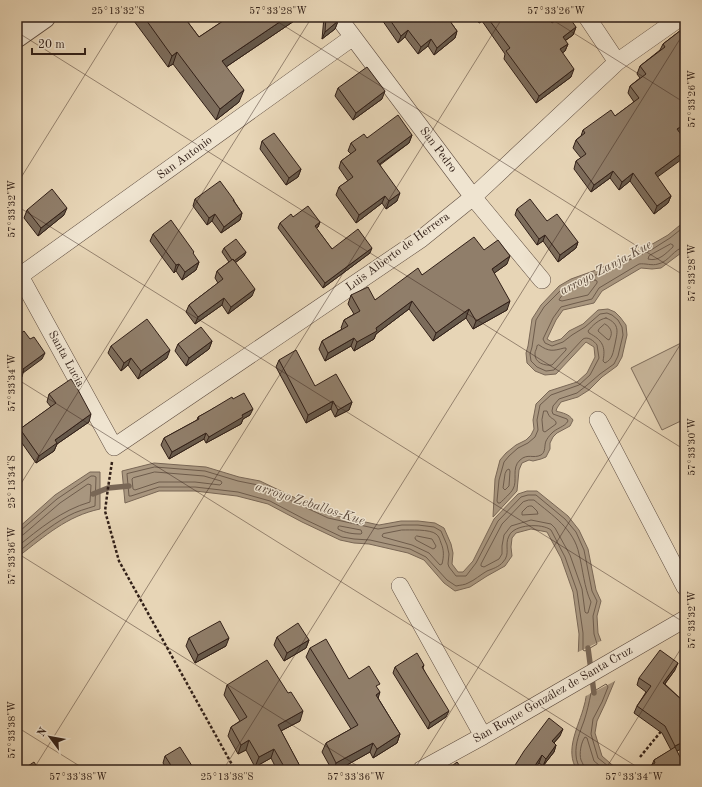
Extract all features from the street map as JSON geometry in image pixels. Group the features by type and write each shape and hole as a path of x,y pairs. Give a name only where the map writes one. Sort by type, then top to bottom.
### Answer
{"street":[{"path":"17,36 44,17"},
{"name":"San Pedro","path":"338,17 473,197 542,280"},
{"path":"587,17 617,62"},
{"name":"Luis Alberto de Herrera","path":"114,447 421,239 473,197 617,62 681,17"},
{"name":"San Antonio","path":"18,275 353,37"},
{"name":"Santa Lucia","path":"18,275 114,447"},
{"path":"598,420 685,587"},
{"path":"400,586 483,736"},
{"name":"San Roque González de Santa Cruz","path":"421,770 483,736 685,619"}],"path":[{"path":"114,447 106,511 119,561 234,770"},
{"path":"640,757 665,727"}],"shaded area":[{"path":"685,341 685,419 662,430 631,368"}],"water":[{"name":"arroyo Zanja-Kue","path":"685,221 685,250 661,268 641,268 602,291 594,303 563,310 556,320 547,339 552,342 561,339 569,331 583,324 598,310 608,309 615,312 626,325 627,335 622,357 617,366 602,377 589,390 578,397 561,402 556,411 570,416 573,420 570,426 553,437 546,457 533,461 529,460 522,463 519,470 517,491 493,517 495,479 500,460 506,453 531,435 534,429 533,420 536,404 549,391 577,382 587,373 595,357 594,347 586,342 556,374 545,375 535,371 527,363 526,353 532,319 541,305 559,286 571,279 599,269 649,246 668,235"},
{"path":"154,463 206,467 239,477 260,481 329,514 379,525 401,521 435,523 444,528 453,553 452,564 458,572 463,572 473,561 494,519 518,494 527,491 537,491 568,516 579,530 588,549 596,590 601,601 597,616 598,633 603,646 578,660 579,634 573,592 561,558 547,532 531,529 516,533 512,538 512,556 505,566 470,587 455,591 444,583 424,560 408,553 369,544 340,540 268,504 237,496 195,491 159,491 125,503 122,471"},
{"path":"90,472 100,472 100,509 77,516 57,528 19,556 17,560 17,529 55,495"},
{"path":"618,673 597,721 595,733 602,756 618,770 577,770 573,762 572,746 585,704 587,690"}],"pier":[{"path":"603,640 605,646 604,648 579,662 577,661 576,653"},
{"path":"618,671 620,673 617,680 584,697 586,688"}],"building":[{"path":"144,17 184,17 199,37 229,17 287,17 222,61 244,90 220,109 177,52 172,56"},
{"path":"326,17 334,17 338,21 325,32"},
{"path":"388,17 447,17 457,31 437,48 431,39 421,47 408,30 401,36"},
{"path":"487,17 548,17 552,23 560,17 569,17 576,27 563,37 568,44 560,49 574,69 539,96 506,51 510,48"},
{"path":"685,27 685,124 677,129 685,140 685,151 655,173 671,196 657,206 633,173 622,182 613,171 594,185 576,161 586,154 576,140 585,133 583,130 611,110 615,116 639,98 630,86 646,74 640,66 665,47 663,44"},
{"path":"367,67 385,91 356,113 338,88"},
{"path":"398,115 412,135 377,161 400,193 389,201 385,196 359,215 339,187 353,177 341,161 356,150 351,143 364,134 367,138"},
{"path":"274,133 301,169 289,178 262,141"},
{"path":"220,181 242,213 224,227 215,214 209,218 195,199"},
{"path":"52,189 67,208 41,228 27,210"},
{"path":"530,199 547,221 557,214 578,242 560,255 545,235 539,239 517,209"},
{"path":"308,206 320,222 315,226 332,249 358,229 372,248 325,283 280,223 291,214 293,217"},
{"path":"171,220 194,252 193,253 199,262 185,272 179,264 176,265 153,234"},
{"path":"474,237 484,250 498,240 510,256 492,269 510,301 476,321 469,309 436,333 412,301 376,328 377,331 357,342 354,338 328,353 322,341 348,326 344,320 360,311 351,295 368,287 375,300 418,268 422,275"},
{"path":"236,239 246,252 234,261 224,248"},
{"path":"233,259 255,289 231,307 224,298 198,317 189,305 223,279 217,271"},
{"path":"147,319 170,350 141,371 131,358 124,363 111,346"},
{"path":"201,327 212,341 189,358 178,344"},
{"path":"24,331 30,339 34,337 45,353 23,369 24,371 17,376 17,336"},
{"path":"296,350 315,386 336,374 352,402 338,410 333,401 308,415 279,360"},
{"path":"71,379 91,414 55,440 57,443 39,456 20,429 56,403 49,394"},
{"path":"244,393 253,409 242,415 243,417 209,437 206,433 172,452 164,438 199,419 198,417 232,397 233,399"},
{"path":"220,621 229,638 198,655 189,638"},
{"path":"298,623 309,640 287,653 277,637"},
{"path":"326,639 349,679 369,666 380,684 376,686 380,692 376,695 400,734 377,749 373,743 336,763 326,743 358,725 310,648"},
{"path":"660,650 678,663 663,683 683,701 685,700 685,741 675,746 665,726 637,706 651,686 639,678"},
{"path":"417,653 424,665 422,667 449,711 430,723 395,667"},
{"path":"267,660 288,693 291,692 303,711 278,725 302,770 286,770 274,749 259,757 249,740 241,745 231,727 247,717 227,685"},
{"path":"549,718 563,729 552,741 556,745 546,759 542,755 532,770 512,770 524,751"},
{"path":"180,747 194,769 174,770 165,756"},
{"path":"675,747 685,770 647,770 646,768 655,763 654,760"},
{"path":"34,762 39,770 22,770"},
{"path":"457,762 463,770 447,770"}],"waterway":[{"name":"arroyo Zeballos-Kue","path":"93,494 108,488 129,486"},
{"name":"arroyo Zeballos-Kue","path":"588,648 594,693"}]}
